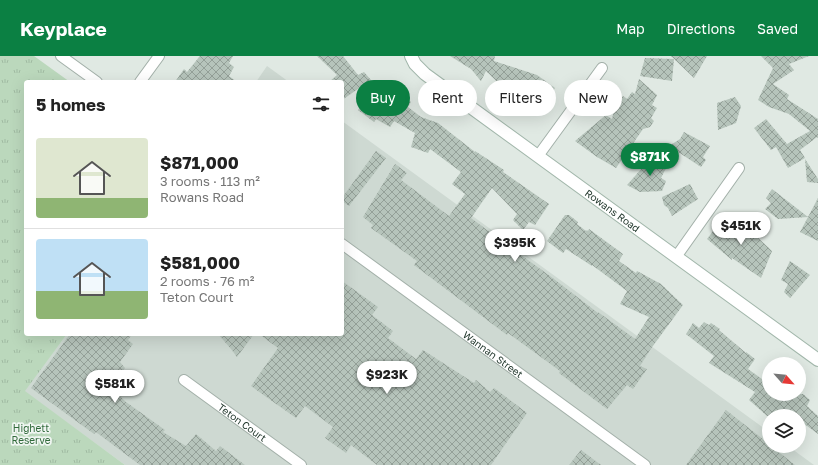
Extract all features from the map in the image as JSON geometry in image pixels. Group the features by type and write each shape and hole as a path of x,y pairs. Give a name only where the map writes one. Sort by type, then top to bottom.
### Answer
{"street":[{"path":"61,56 94,80"},
{"path":"141,80 159,56"},
{"name":"Rowans Road","path":"411,56 415,64 425,74 676,257 816,356"},
{"path":"538,156 602,68"},
{"path":"676,257 739,168"},
{"name":"Wannan Street","path":"344,245 644,465"},
{"name":"Teton Court","path":"184,380 301,465"}],"shaded area":[{"path":"267,66 286,80 257,80"},
{"path":"344,122 762,427 762,453 798,453 814,465 125,465 24,391 65,336 344,336"}],"green space":[{"name":"Highett Reserve","path":"0,56 34,56 67,80 24,80 24,336 66,336 25,391 125,465 0,465"}],"building":[{"path":"200,56 233,56 229,63 234,67 229,76 234,80 176,80 184,69 187,72"},
{"path":"317,56 343,56 358,75 364,72 371,80 356,80 356,90 344,99 344,80 331,80 337,75"},
{"path":"450,56 495,56 494,61 537,75 544,80 495,80 486,71 481,81 471,69"},
{"path":"671,56 707,56 694,78"},
{"path":"761,56 809,56 789,64 794,70 773,84 789,95 787,99 818,119 818,138 817,137 800,150 805,158 788,168 776,147 771,150 754,128 766,119 787,144 810,131 789,114 769,107 758,100 773,68"},
{"path":"645,58 674,59 672,81 640,76"},
{"path":"639,79 657,95 652,105 657,108 651,118 654,121 650,127 643,129 616,168 597,157 575,141 605,116 612,119 613,116 622,116 622,97 623,96 627,99 632,92 635,94"},
{"path":"735,97 741,106 736,123 718,130 717,103"},
{"path":"410,109 418,116 438,123 475,152 504,170 503,172 549,204 535,225 529,222 523,230 513,220 517,214 492,188 471,218 635,339 649,317 620,304 627,291 592,265 566,249 563,253 547,241 565,215 569,215 586,231 589,229 623,254 619,261 636,273 637,271 661,284 683,305 640,366 647,369 633,389 627,385 607,409 559,373 560,371 508,333 507,335 414,265 417,261 371,228 373,225 363,217 395,164 407,173 401,180 449,216 465,194 452,184 461,172 430,149 428,153 411,147 415,133 394,121 390,127 376,119 374,122 366,116 410,116"},
{"path":"684,132 710,146 703,157 706,160 701,167 669,146 680,139"},
{"path":"376,151 386,158 349,206 344,202 344,195"},
{"path":"651,158 668,164 661,178 666,181 662,191 640,192 627,185"},
{"path":"805,159 818,179 818,183 807,182"},
{"path":"690,184 698,199 672,216 668,208 664,205 662,197"},
{"path":"772,189 808,217 778,219 765,209 771,203 766,198"},
{"path":"818,198 818,241 800,232"},
{"path":"726,214 753,238 755,235 772,251 761,278 732,258 732,260 707,239"},
{"path":"790,261 810,275 790,298 784,292 788,284 781,280"},
{"path":"344,282 378,307 372,315 393,331 388,338 416,359 423,350 474,383 476,380 490,392 494,388 527,413 491,465 377,465 351,445 346,453 325,438 333,427 305,406 296,418 251,386 278,348 262,336 344,336"},
{"path":"704,322 709,325 711,323 755,359 748,369 762,379 762,401 806,401 806,397 810,400 807,406 818,416 818,434 806,425 806,409 762,409 762,412 749,400 755,392 709,363 714,356 686,334 693,323 699,328"},
{"path":"69,336 131,336 128,340 133,344 120,362 125,368 111,388 126,402 165,430 163,432 186,446 196,434 216,451 220,446 245,465 140,465 96,432 94,434 31,388"},
{"path":"220,336 253,336 237,357"},
{"path":"726,410 762,438 762,453 780,453 795,465 686,465"},
{"path":"581,450 601,465 569,465"}]}
